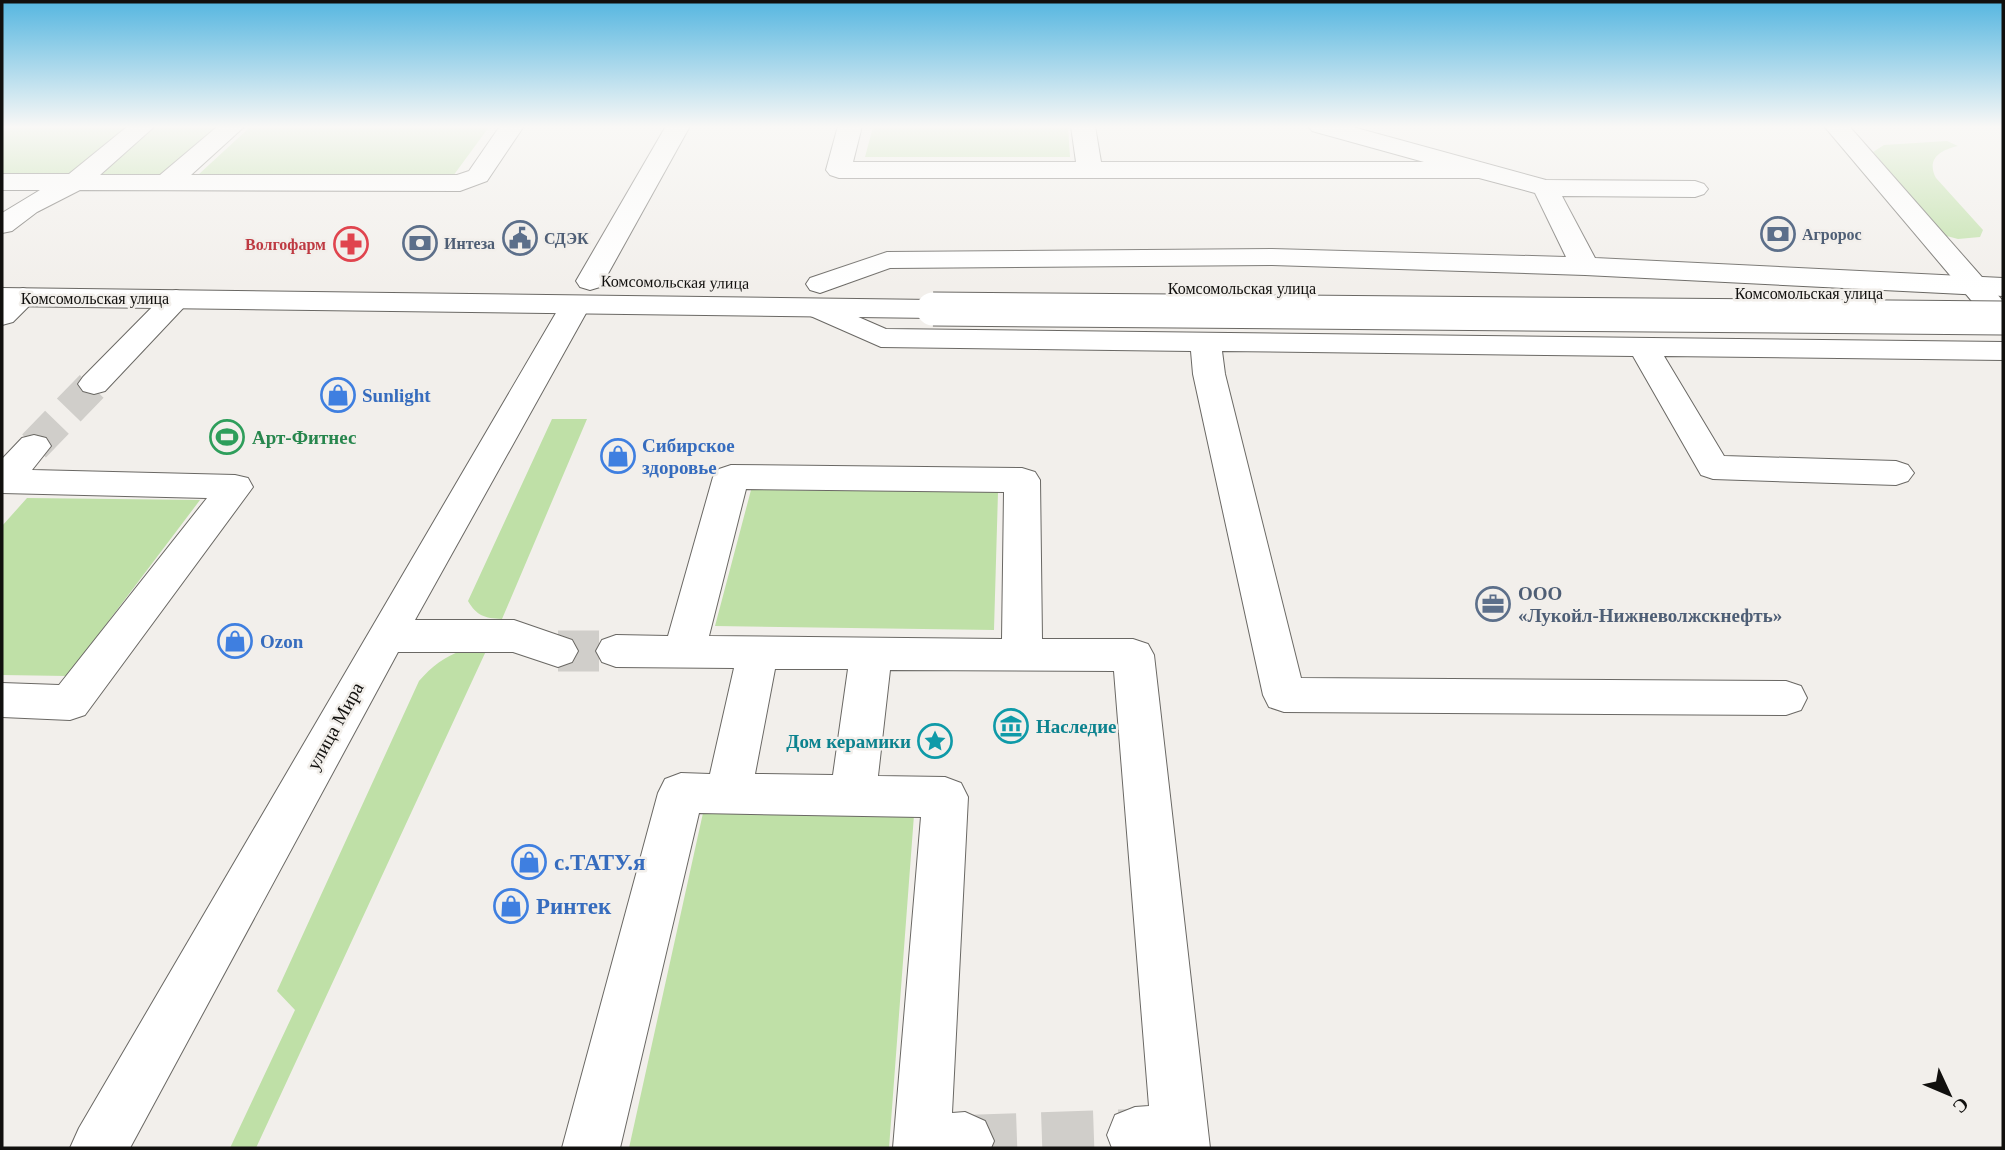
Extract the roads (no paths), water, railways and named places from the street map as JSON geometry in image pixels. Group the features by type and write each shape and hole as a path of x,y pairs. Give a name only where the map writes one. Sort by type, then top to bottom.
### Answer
{"street":[{"path":"2,225 28,206 78,180"},
{"path":"166,183 170,180"},
{"path":"2,182 460,183 469,180"},
{"name":"улица Мира","path":"99,1148 386,636 648,180"},
{"path":"1514,180 1545,188 1695,189"},
{"path":"1884,180 1998,303"},
{"path":"1545,188 1585,266"},
{"path":"818,296 894,259 1272,257 1585,266 1998,303"},
{"name":"Комсомольская улица","path":"9,304 176,299 482,301 583,294 1998,303"},
{"path":"818,296 881,338 2003,351"},
{"path":"94,384 176,299"},
{"path":"1205,342 1209,374 1284,695 1786,698"},
{"path":"1643,347 1713,467 1896,473"},
{"path":"2,480 34,446"},
{"path":"684,652 731,477 1022,480 1022,655"},
{"path":"2,480 235,487 70,703 2,701"},
{"path":"386,636 514,636 558,651"},
{"path":"616,651 1133,655 1165,1139"},
{"path":"728,794 758,653"},
{"path":"853,795 871,653"},
{"path":"591,1148 681,793 945,797 937,1144"}],"tunnel":[{"path":"34,446 94,384"},
{"path":"558,651 616,651"},
{"path":"965,1141 1135,1135"}],"place":[{"name":"Агророс","path":"1778,234"},
{"name":"СДЭК","path":"520,238"},
{"name":"Интеза","path":"420,243"},
{"name":"Волгофарм","path":"351,244"},
{"name":"Sunlight","path":"338,395"},
{"name":"Арт-Фитнес","path":"227,437"},
{"name":"Сибирское здоровье","path":"618,456"},
{"name":"ООО «Лукойл-Нижневолжскнефть»","path":"1493,604"},
{"name":"Ozon","path":"235,641"},
{"name":"Наследие","path":"1011,726"},
{"name":"Дом керамики","path":"935,741"},
{"name":"с.ТАТУ.я","path":"529,862"},
{"name":"Ринтек","path":"511,906"}]}
